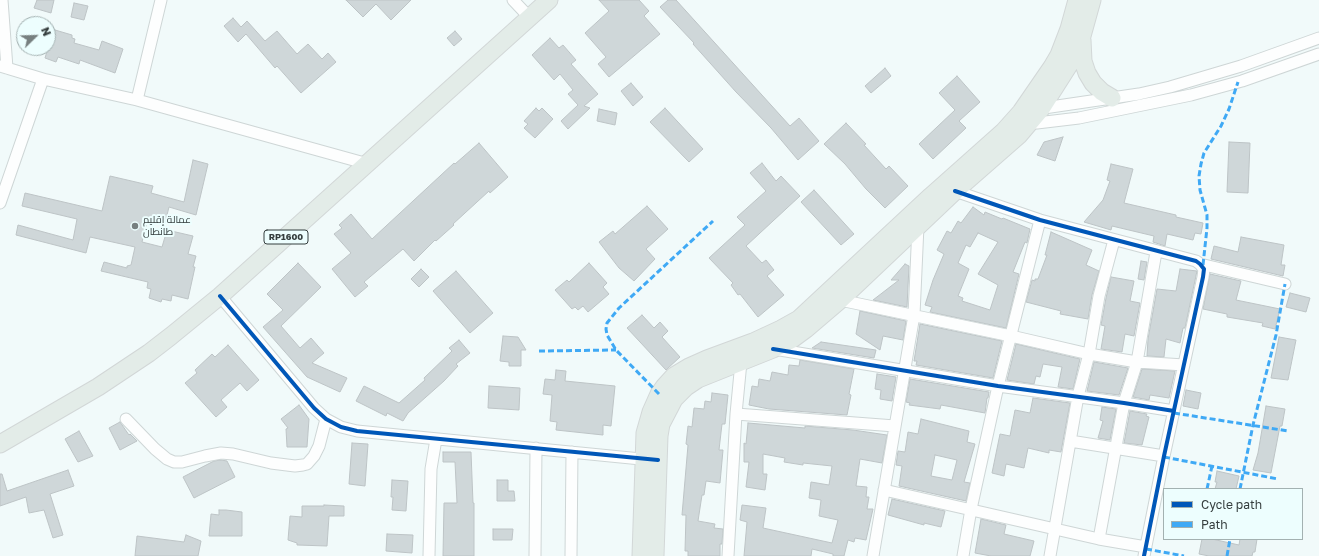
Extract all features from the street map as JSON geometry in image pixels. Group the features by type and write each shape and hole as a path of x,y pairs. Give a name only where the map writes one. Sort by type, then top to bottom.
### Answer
{"main road":[{"name":"RP1600","path":"0,444 98,388 124,371 171,336 220,296 549,0"},
{"path":"641,556 651,460 659,436 661,424 674,399 686,387 698,379 774,349 791,340 840,300 918,226 936,200 955,191 1019,135 1024,117 1059,55 1069,29 1077,0"},
{"path":"655,556 651,460 646,434 651,412 659,394 674,376 707,359 753,342 798,319 936,200 1004,131 1024,117 1041,109 1069,65 1082,36 1092,0"},
{"path":"1082,36 1083,61 1087,73 1093,83 1102,92 1112,98"}],"street":[{"path":"2,0 4,67 43,79 137,100 368,164"},
{"path":"137,100 161,0"},
{"path":"513,0 530,18"},
{"path":"1041,109 1139,94 1178,85 1241,66 1319,38"},
{"path":"1024,117 1079,118 1191,95 1242,81 1319,54"},
{"path":"0,202 43,79"},
{"path":"955,191 1040,220 1156,252 1196,261 1200,264 1285,284"},
{"path":"963,556 971,509 998,386 1040,220"},
{"path":"872,556 914,315 918,226"},
{"path":"1050,556 1078,396 1099,296 1114,240"},
{"path":"1099,539 1124,403 1137,362 1156,252"},
{"path":"884,490 1099,539 1145,552 1164,456 1204,272 1200,264"},
{"path":"220,296 314,408 333,424 348,430 651,460"},
{"path":"840,300 1011,336 1088,354 1137,362 1184,365"},
{"path":"774,349 998,386 1078,396 1174,411"},
{"path":"728,556 736,414 741,362"},
{"path":"736,414 895,426"},
{"path":"126,419 155,449 167,459 174,462 182,462 221,453 233,454 271,463 303,466 307,464 314,456 319,446 326,419"},
{"path":"429,556 431,469 436,439"},
{"path":"1070,440 1164,456"},
{"path":"535,556 536,448"},
{"path":"571,556 572,452"}],"building":[{"path":"37,0 54,0 51,13 34,8"},
{"path":"346,0 411,0 391,20 376,4 363,17"},
{"path":"599,0 639,0 649,11 644,16 660,34 609,77 598,64 606,57 585,33 609,11"},
{"path":"668,0 676,0 790,126 799,118 819,141 798,160 771,128 736,92 693,44 694,43 660,7"},
{"path":"74,3 88,6 84,20 71,17"},
{"path":"233,18 241,27 247,21 265,41 277,31 297,54 308,44 322,59 328,53 336,62 301,93 277,66 275,68 246,34 238,42 224,26"},
{"path":"56,30 72,35 72,38 75,39 74,43 99,50 102,41 123,49 115,73 80,60 79,64 58,57 56,62 45,58 46,56 56,56"},
{"path":"455,31 462,39 454,46 447,38"},
{"path":"550,38 559,48 563,45 576,60 571,64 598,94 584,106 590,108 568,129 561,121 578,105 568,94 573,90 560,74 554,80 532,55"},
{"path":"885,68 891,76 871,93 865,86"},
{"path":"957,76 980,102 959,121 966,128 933,159 919,144 955,110 939,93"},
{"path":"631,83 643,97 633,106 621,91"},
{"path":"536,108 539,111 542,108 553,119 535,138 524,128 528,124 524,121"},
{"path":"665,108 703,149 689,162 650,122"},
{"path":"599,109 617,113 615,125 597,121"},
{"path":"846,123 866,144 864,145 886,169 889,166 908,186 885,208 866,189 845,164 824,144"},
{"path":"1063,137 1055,161 1037,155 1044,142"},
{"path":"1229,142 1250,143 1248,193 1227,192"},
{"path":"479,143 508,177 490,193 489,191 414,261 403,249 364,282 368,286 355,297 332,269 351,253 334,234 342,228 339,225 351,214 372,239 454,163 455,164"},
{"path":"193,160 208,164 196,215 169,207 165,223 148,218 142,242 162,247 167,230 193,236 188,254 196,256 188,299 172,295 171,301 162,299 161,302 149,298 151,289 147,288 148,282 101,271 104,262 127,268 127,266 131,265 135,247 90,237 86,253 16,235 18,225 73,240 77,219 22,206 25,193 102,211 110,176 153,186 151,193 184,202"},
{"path":"762,163 776,181 781,176 800,196 746,246 762,263 766,260 774,270 767,276 784,295 758,317 740,294 738,295 731,285 733,283 709,258 745,225 737,217 766,191 750,173"},
{"path":"1111,164 1133,169 1124,203 1203,223 1201,234 1195,233 1193,240 1167,234 1165,246 1153,242 1154,236 1112,226 1111,230 1084,222 1103,200 1110,181 1107,180"},
{"path":"814,190 854,234 841,245 801,202"},
{"path":"647,206 668,229 646,249 655,259 634,281 619,268 599,242 613,231 615,234"},
{"path":"973,207 984,215 985,212 1030,229 1027,243 1025,242 1013,272 1019,274 1006,328 930,312 932,307 925,305 933,280 944,254 937,250 947,231 951,233 958,221 961,223","holes":["978,233 998,242 978,274 998,285 990,310 962,301 963,298 958,296 969,269 958,263 966,245 970,247"]},
{"path":"1051,232 1092,250 1086,265 1099,271 1092,295 1088,319 1060,314 1061,311 1026,302 1032,280 1035,281 1035,279 1038,279 1047,255 1045,255"},
{"path":"1241,237 1284,245 1281,265 1285,265 1283,276 1211,259 1214,246 1238,252"},
{"path":"1141,261 1147,262 1144,280 1138,279"},
{"path":"298,263 321,287 281,326 300,348 311,338 324,353 312,363 347,378 340,392 307,377 263,327 283,310 267,294"},
{"path":"589,263 607,283 603,287 609,294 588,312 583,306 578,310 575,307 572,309 555,290 567,280 569,282"},
{"path":"905,264 909,266 907,307 873,300 899,280 891,280"},
{"path":"421,269 429,277 419,287 411,279"},
{"path":"1180,269 1197,271 1185,328 1183,328 1180,343 1166,339 1164,357 1147,356 1148,339 1157,289 1176,291"},
{"path":"456,271 493,313 470,333 433,291"},
{"path":"1210,274 1241,281 1236,300 1280,309 1275,329 1262,326 1263,323 1227,317 1227,314 1203,309"},
{"path":"1111,277 1134,281 1130,301 1140,303 1134,336 1125,334 1122,352 1101,349 1105,326 1101,325"},
{"path":"1290,293 1310,298 1306,312 1286,307"},
{"path":"860,311 906,321 903,340 883,336 880,350 856,334"},
{"path":"642,315 654,328 660,322 668,331 662,337 680,357 666,370 627,328"},
{"path":"920,324 1002,341 993,378 916,365 917,361 914,361"},
{"path":"503,336 518,337 526,350 521,350 521,366 509,366 509,362 500,361"},
{"path":"1279,337 1296,340 1288,380 1271,378"},
{"path":"459,340 470,353 456,364 458,366 444,381 408,413 403,421 387,413 386,416 356,401 364,386 399,403 425,380 424,378 452,351 449,348"},
{"path":"821,342 876,350 874,358 812,348"},
{"path":"1016,344 1080,359 1073,389 1058,387 1062,367 1043,364 1040,377 1036,376 1034,384 1007,380"},
{"path":"228,345 259,380 247,391 240,383 221,400 227,407 216,417 185,383 197,373 195,370 212,354 215,357"},
{"path":"800,360 854,369 847,415 769,409 749,405 752,386 758,387 759,379 770,381 772,372 788,375 789,365 799,366"},
{"path":"1094,362 1128,368 1119,395 1087,391"},
{"path":"1142,369 1175,371 1169,398 1150,395 1149,400 1133,397"},
{"path":"556,370 566,371 565,381 615,386 611,426 603,425 603,435 556,430 557,422 550,421 552,395 543,394 545,379 555,380"},
{"path":"877,374 896,377 892,401 880,399 881,390 875,389"},
{"path":"910,379 989,392 985,413 941,405 940,409 909,405 910,403 906,402"},
{"path":"489,386 520,388 519,410 488,408"},
{"path":"1186,390 1201,393 1198,409 1183,406"},
{"path":"712,393 728,395 725,424 722,424 719,450 723,450 720,483 706,481 698,521 715,524 714,528 723,529 722,544 720,544 720,556 688,556 688,551 685,551 686,515 682,515 688,445 686,444 688,426 692,427 694,408 704,409 705,401 711,402"},
{"path":"1033,398 1070,403 1061,452 1049,450 1049,453 1028,448 1024,468 1006,464 1004,476 992,473 1000,434 1010,436 1015,410 1030,413"},
{"path":"299,405 309,419 307,447 287,447 286,429 288,428 281,419"},
{"path":"1266,406 1285,409 1282,426 1280,426 1271,473 1253,470 1258,453"},
{"path":"1102,407 1116,409 1110,440 1098,438 1103,421 1100,420"},
{"path":"1130,411 1147,414 1146,416 1149,417 1142,445 1124,443"},
{"path":"921,419 969,431 967,442 975,444 964,482 970,483 966,501 899,486 902,466 896,465 898,451 905,452 908,432 918,434","holes":["935,455 957,460 952,480 931,476"]},
{"path":"120,422 129,435 130,434 137,441 120,450 109,428"},
{"path":"748,423 853,430 887,435 882,463 860,459 856,486 867,487 866,497 869,497 867,509 873,509 866,540 855,538 854,542 848,540 844,556 833,556 833,554 812,549 811,556 744,556 747,522 740,520 742,505 766,508 763,528 832,543 838,520 819,516 821,500 809,498 811,482 829,485 832,466 803,463 803,465 784,462 785,458 763,454 763,474 767,474 765,490 746,487 749,462 744,462 744,443 746,444"},
{"path":"79,431 93,456 78,462 65,439"},
{"path":"352,443 368,444 365,486 349,484"},
{"path":"443,452 471,452 474,503 474,556 443,556 444,503 457,503 455,462 443,462"},
{"path":"214,461 227,461 235,477 194,498 183,477"},
{"path":"68,470 74,486 50,494 63,535 53,538 44,510 29,513 26,497 0,506 0,474 2,474 7,491"},
{"path":"1217,471 1239,476 1236,488 1215,488 1217,482 1215,482"},
{"path":"392,480 408,481 406,511 392,510"},
{"path":"497,480 508,480 508,491 514,491 515,501 497,501"},
{"path":"892,499 945,511 941,527 924,523 924,525 888,515"},
{"path":"302,506 344,506 344,516 329,516 327,546 297,545 297,543 288,540 290,516 302,517"},
{"path":"219,510 242,512 242,536 209,536 211,514 219,515"},
{"path":"981,519 1006,525 1004,534 1034,541 1030,556 991,556 975,553"},
{"path":"493,529 513,529 512,540 493,540"},
{"path":"387,534 413,535 412,553 386,551"},
{"path":"186,535 201,541 198,556 135,556 137,536 184,542"},
{"path":"1202,540 1216,540 1239,545 1240,540 1257,540 1255,552 1253,552 1252,556 1209,556 1199,554"}],"marked path":[{"path":"1203,265 1207,215 1200,190 1199,176 1201,164 1204,153 1221,126 1229,109 1238,82"},
{"path":"659,394 616,350 607,335 607,323 619,308 713,221"},
{"path":"1240,488 1253,425 1276,335 1285,284"},
{"path":"539,351 616,350"},
{"path":"1174,413 1288,431"},
{"path":"1164,457 1278,479"},
{"path":"1207,488 1212,466"},
{"path":"1227,556 1230,540"},
{"path":"1146,549 1184,556"}],"cycle path":[{"path":"955,191 1040,220 1196,261 1204,269 1144,556"},
{"path":"220,296 314,408 326,419 341,427 357,431 658,460"},
{"path":"773,349 998,386 1174,411"}],"place":[{"name":"عمالة إقليم طانطان","path":"135,226"}]}
